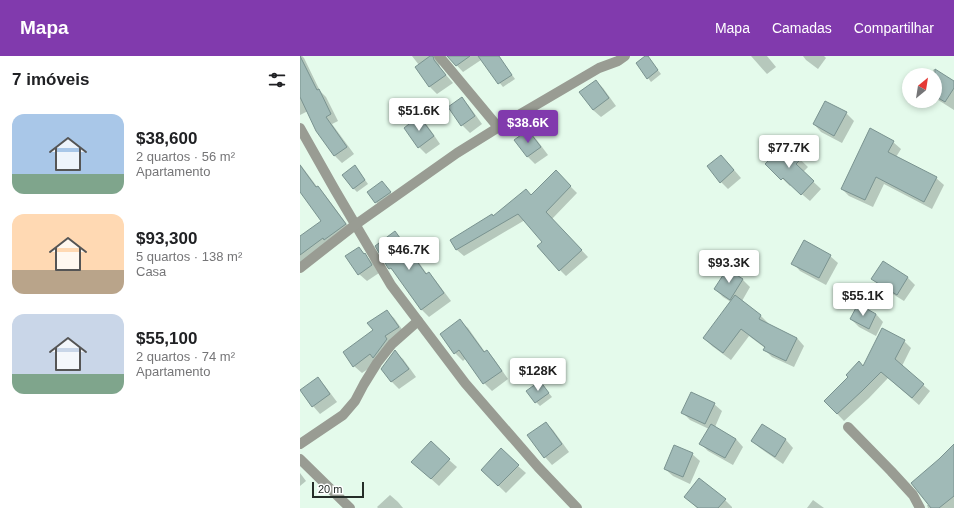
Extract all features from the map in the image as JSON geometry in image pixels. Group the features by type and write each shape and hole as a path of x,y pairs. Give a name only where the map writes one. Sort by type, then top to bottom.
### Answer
{"street":[{"path":"439,56 498,127"},
{"path":"300,268 355,224 457,153 498,127 599,68 618,61 625,56"},
{"path":"300,128 391,285 465,383 538,467 577,508"},
{"path":"300,444 343,415 355,401 376,363 392,344 418,321"},
{"path":"848,427 913,495 920,508"},
{"path":"300,459 350,508"}],"building":[{"path":"300,56 317,90 319,89 331,114 326,117 347,147 334,156 316,131 300,97"},
{"path":"430,56 433,56 434,60 446,75 429,87 415,67"},
{"path":"447,56 470,56 456,66"},
{"path":"478,56 499,56 512,75 498,84"},
{"path":"645,56 648,56 658,70 647,79 636,63"},
{"path":"942,73 954,81 954,88 945,102 942,100"},
{"path":"596,80 609,98 593,110 579,92"},
{"path":"462,97 475,116 461,126 448,107"},
{"path":"825,101 847,112 834,136 813,124"},
{"path":"419,116 434,136 418,148 404,128"},
{"path":"870,128 894,141 888,152 937,177 924,202 876,177 865,200 841,189"},
{"path":"528,130 541,147 527,157 514,140"},
{"path":"785,143 801,159 796,164 814,181 801,195 783,178 781,180 765,164"},
{"path":"721,155 734,170 720,183 707,166"},
{"path":"300,165 316,187 318,186 346,224 324,240 323,238 300,255 300,236 321,221 300,192"},
{"path":"355,165 365,180 353,189 342,175"},
{"path":"556,170 571,186 546,212 582,250 559,271 537,246 542,242 518,214 456,250 450,240 492,214 493,216 526,189 531,195"},
{"path":"382,181 391,192 375,203 367,192"},
{"path":"395,231 426,274 429,272 444,293 421,310 391,268 388,268 375,246"},
{"path":"804,240 831,255 819,278 791,264"},
{"path":"359,247 364,254 365,253 372,265 358,275 345,256"},
{"path":"883,261 908,277 897,295 871,279"},
{"path":"727,269 743,279 730,300 714,289"},
{"path":"735,295 761,315 759,319 797,338 786,361 763,350 765,347 741,329 723,353 703,338"},
{"path":"858,304 876,314 869,329 850,319"},
{"path":"387,310 399,327 385,336 387,339 373,358 370,354 353,367 343,352 373,330 367,323"},
{"path":"460,319 484,352 487,350 502,371 483,384 459,350 454,354 440,334"},
{"path":"882,328 905,340 895,359 924,384 912,398 881,372 837,414 824,401 848,377 846,375 859,361 863,366"},
{"path":"395,350 409,369 391,382 381,369"},
{"path":"318,377 330,394 312,407 300,390"},
{"path":"540,381 549,393 535,403 526,391"},
{"path":"691,392 715,403 705,424 681,413"},
{"path":"546,422 562,444 544,458 527,435"},
{"path":"711,424 736,439 725,458 699,444"},
{"path":"762,424 786,439 775,457 751,441"},
{"path":"431,441 450,459 431,479 411,462"},
{"path":"954,444 954,496 939,508 931,508 911,483"},
{"path":"674,445 693,453 683,477 664,469"},
{"path":"501,448 519,465 498,486 481,470"},
{"path":"699,478 726,499 718,508 698,508 684,497"}]}
